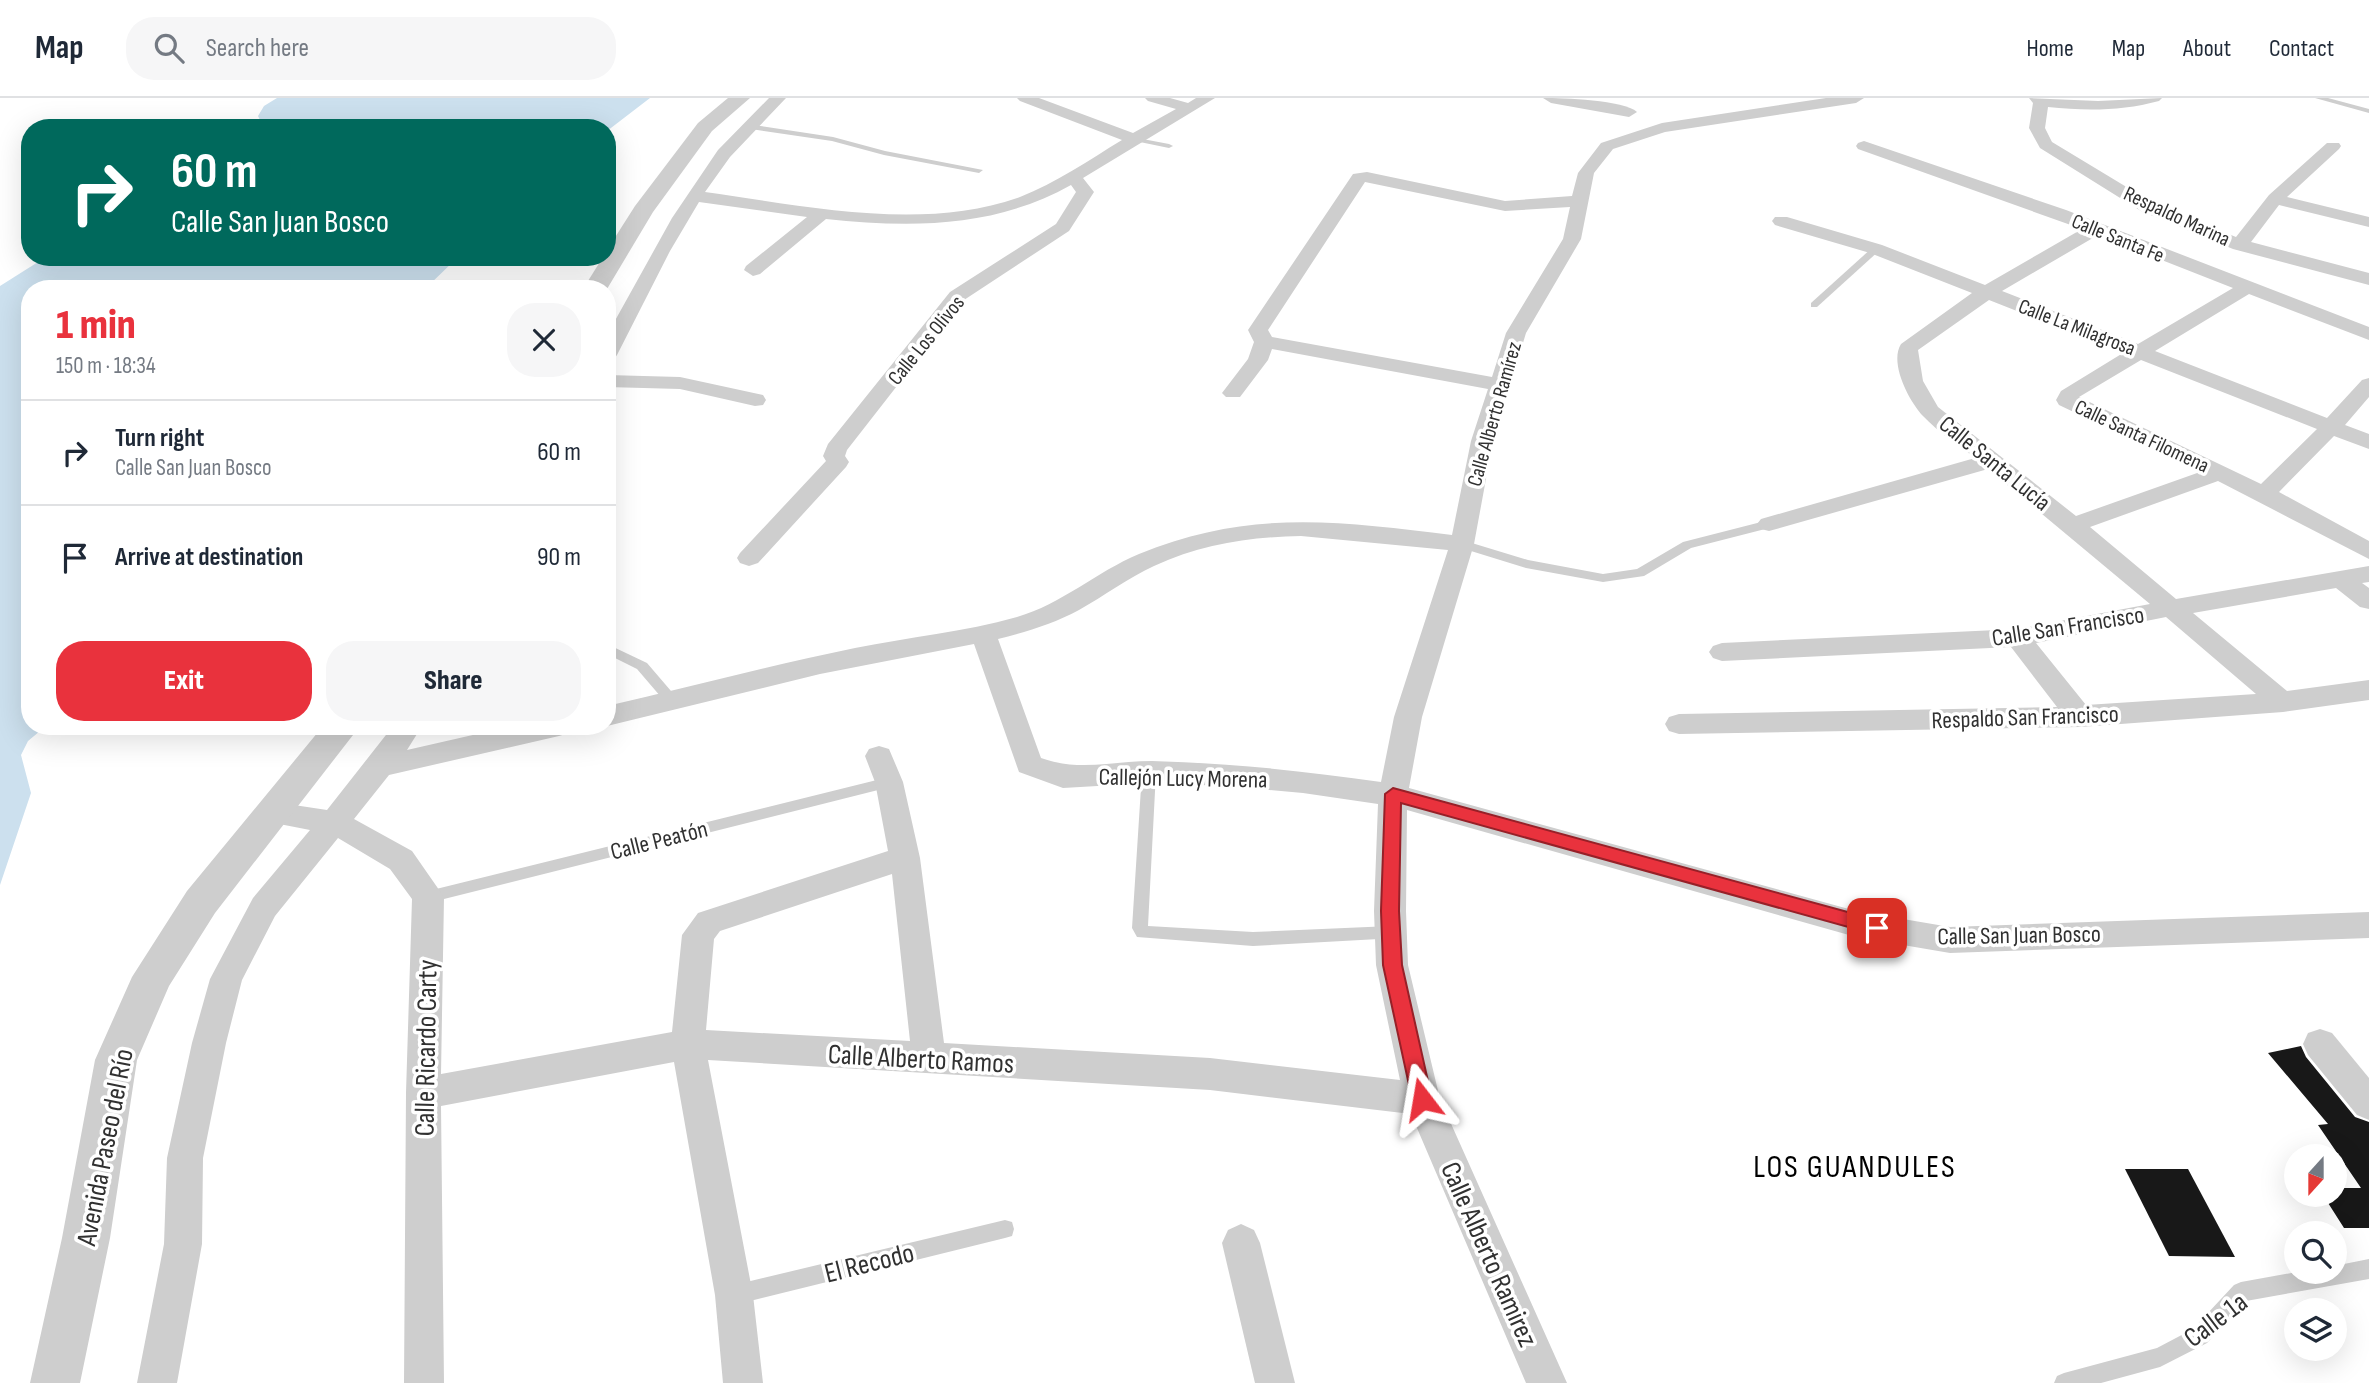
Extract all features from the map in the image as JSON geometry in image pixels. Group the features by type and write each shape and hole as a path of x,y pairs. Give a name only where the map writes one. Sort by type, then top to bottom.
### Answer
{"street":[{"path":"616,255 643,211 705,127 740,98"},
{"path":"616,338 673,229 694,196 747,125 778,98"},
{"path":"1026,98 1135,139"},
{"path":"1153,98 1190,108"},
{"path":"694,196 886,219 926,219 980,213 1025,201 1074,177 1207,98"},
{"path":"1550,98 1629,113 1662,128 1856,98"},
{"path":"1613,98 1629,113"},
{"path":"2039,100 2104,106 2154,98"},
{"name":"Respaldo Marina","path":"2039,100 2035,124 2037,133 2046,145 2147,207 2239,245 2369,279"},
{"name":"Calle Alberto Ramírez","path":"1393,794 1409,717 1462,544 1482,441 1516,334 1572,239 1586,173 1607,146 1662,128"},
{"name":"Calle Santa Fe","path":"1864,146 2095,229 2369,334"},
{"path":"2239,245 2274,199 2333,146"},
{"name":"Calle Los Olivos","path":"749,558 838,462 834,456 836,449 878,400 957,296 1063,227 1085,192 1074,177"},
{"path":"1233,393 1258,360 1264,342 1258,330 1359,178 1367,177 1505,206 1580,201"},
{"path":"2274,199 2369,222"},
{"path":"753,270 824,212"},
{"name":"Calle La Milagrosa","path":"1781,221 1876,248 2369,442"},
{"name":"Calle Santa Lucía","path":"2095,229 1987,292 1908,348 1907,365 1913,386 1930,411 2073,525 2283,702"},
{"name":"Calle Santa Filomena","path":"2246,288 2067,395 2067,400 2264,494 2369,551"},
{"path":"1264,342 1500,385"},
{"path":"616,381 680,383 755,400"},
{"path":"2264,494 2331,427 2369,384"},
{"path":"1769,524 1994,460"},
{"path":"2073,525 2219,473"},
{"path":"616,714 891,650 984,634 1029,623 1065,609 1144,561 1214,535 1267,527 1316,527 1462,544"},
{"name":"Calle San Francisco","path":"1722,652 2018,639 2171,608 2369,574"},
{"path":"2341,579 2369,601"},
{"name":"Callejón Lucy Morena","path":"984,634 1029,765 1063,777 1149,772 1303,782 1393,794"},
{"path":"2018,639 2080,717"},
{"name":"Respaldo San Francisco","path":"1679,724 2080,717 2283,702 2369,690"},
{"name":"Avenida Paseo del Río","path":"55,1383 86,1238 116,1060 152,977 201,902 336,735"},
{"path":"157,1383 183,1244 185,1158 209,1043 226,979 264,907 380,766 402,735"},
{"path":"380,766 519,735"},
{"path":"884,769 905,858 929,1059"},
{"name":"Calle San Juan Bosco","path":"1393,794 1856,924 1950,940 2369,925"},
{"name":"Calle Alberto Ramirez","path":"1393,794 1392,965 1422,1099 1547,1383"},
{"path":"274,813 332,822 357,833 401,860 428,897"},
{"path":"743,1383 734,1295 688,1044 698,935 709,922 905,858"},
{"name":"Calle Ricardo Carty","path":"424,1383 424,1093 428,897"},
{"name":"Calle Alberto Ramos","path":"424,1093 688,1044 1210,1074 1422,1099"},
{"path":"2320,1044 2369,1104"},
{"path":"1241,1243 1275,1383"}],"lane":[{"path":"2319,98 2369,111"},
{"path":"747,125 834,139 884,153 979,170"},
{"path":"1135,139 1169,146"},
{"path":"1814,305 1876,248"},
{"path":"1462,544 1526,564 1603,578 1640,573 1688,545 1769,524"},
{"path":"616,653 642,666 672,701"},
{"name":"Calle Peatón","path":"428,897 884,769"},
{"path":"1149,772 1140,928 1143,932 1253,939 1391,933"},
{"name":"El Recodo","path":"734,1295 1004,1229"},
{"name":"Calle 1a","path":"2064,1383 2160,1357 2200,1336 2241,1292 2369,1269"}],"water":[{"path":"277,98 650,98 616,124 616,119 260,119 258,116 264,106"},
{"path":"32,266 449,266 434,280 21,280 21,735 35,735 28,741 21,755 31,793 0,885 0,286"}],"building":[{"path":"2301,1046 2306,1057 2355,1117 2369,1122 2369,1228 2347,1228 2347,1221 2340,1221 2331,1208 2347,1208 2347,1188 2361,1188 2347,1167 2347,1144 2331,1144 2318,1125 2328,1124 2268,1053"},
{"path":"2125,1169 2188,1169 2235,1257 2169,1256"}],"district":[{"name":"LOS GUANDULES","path":"1855,1166"}],"route":[{"path":"1422,1099 1392,965 1390,911 1393,794 1877,928"}]}
